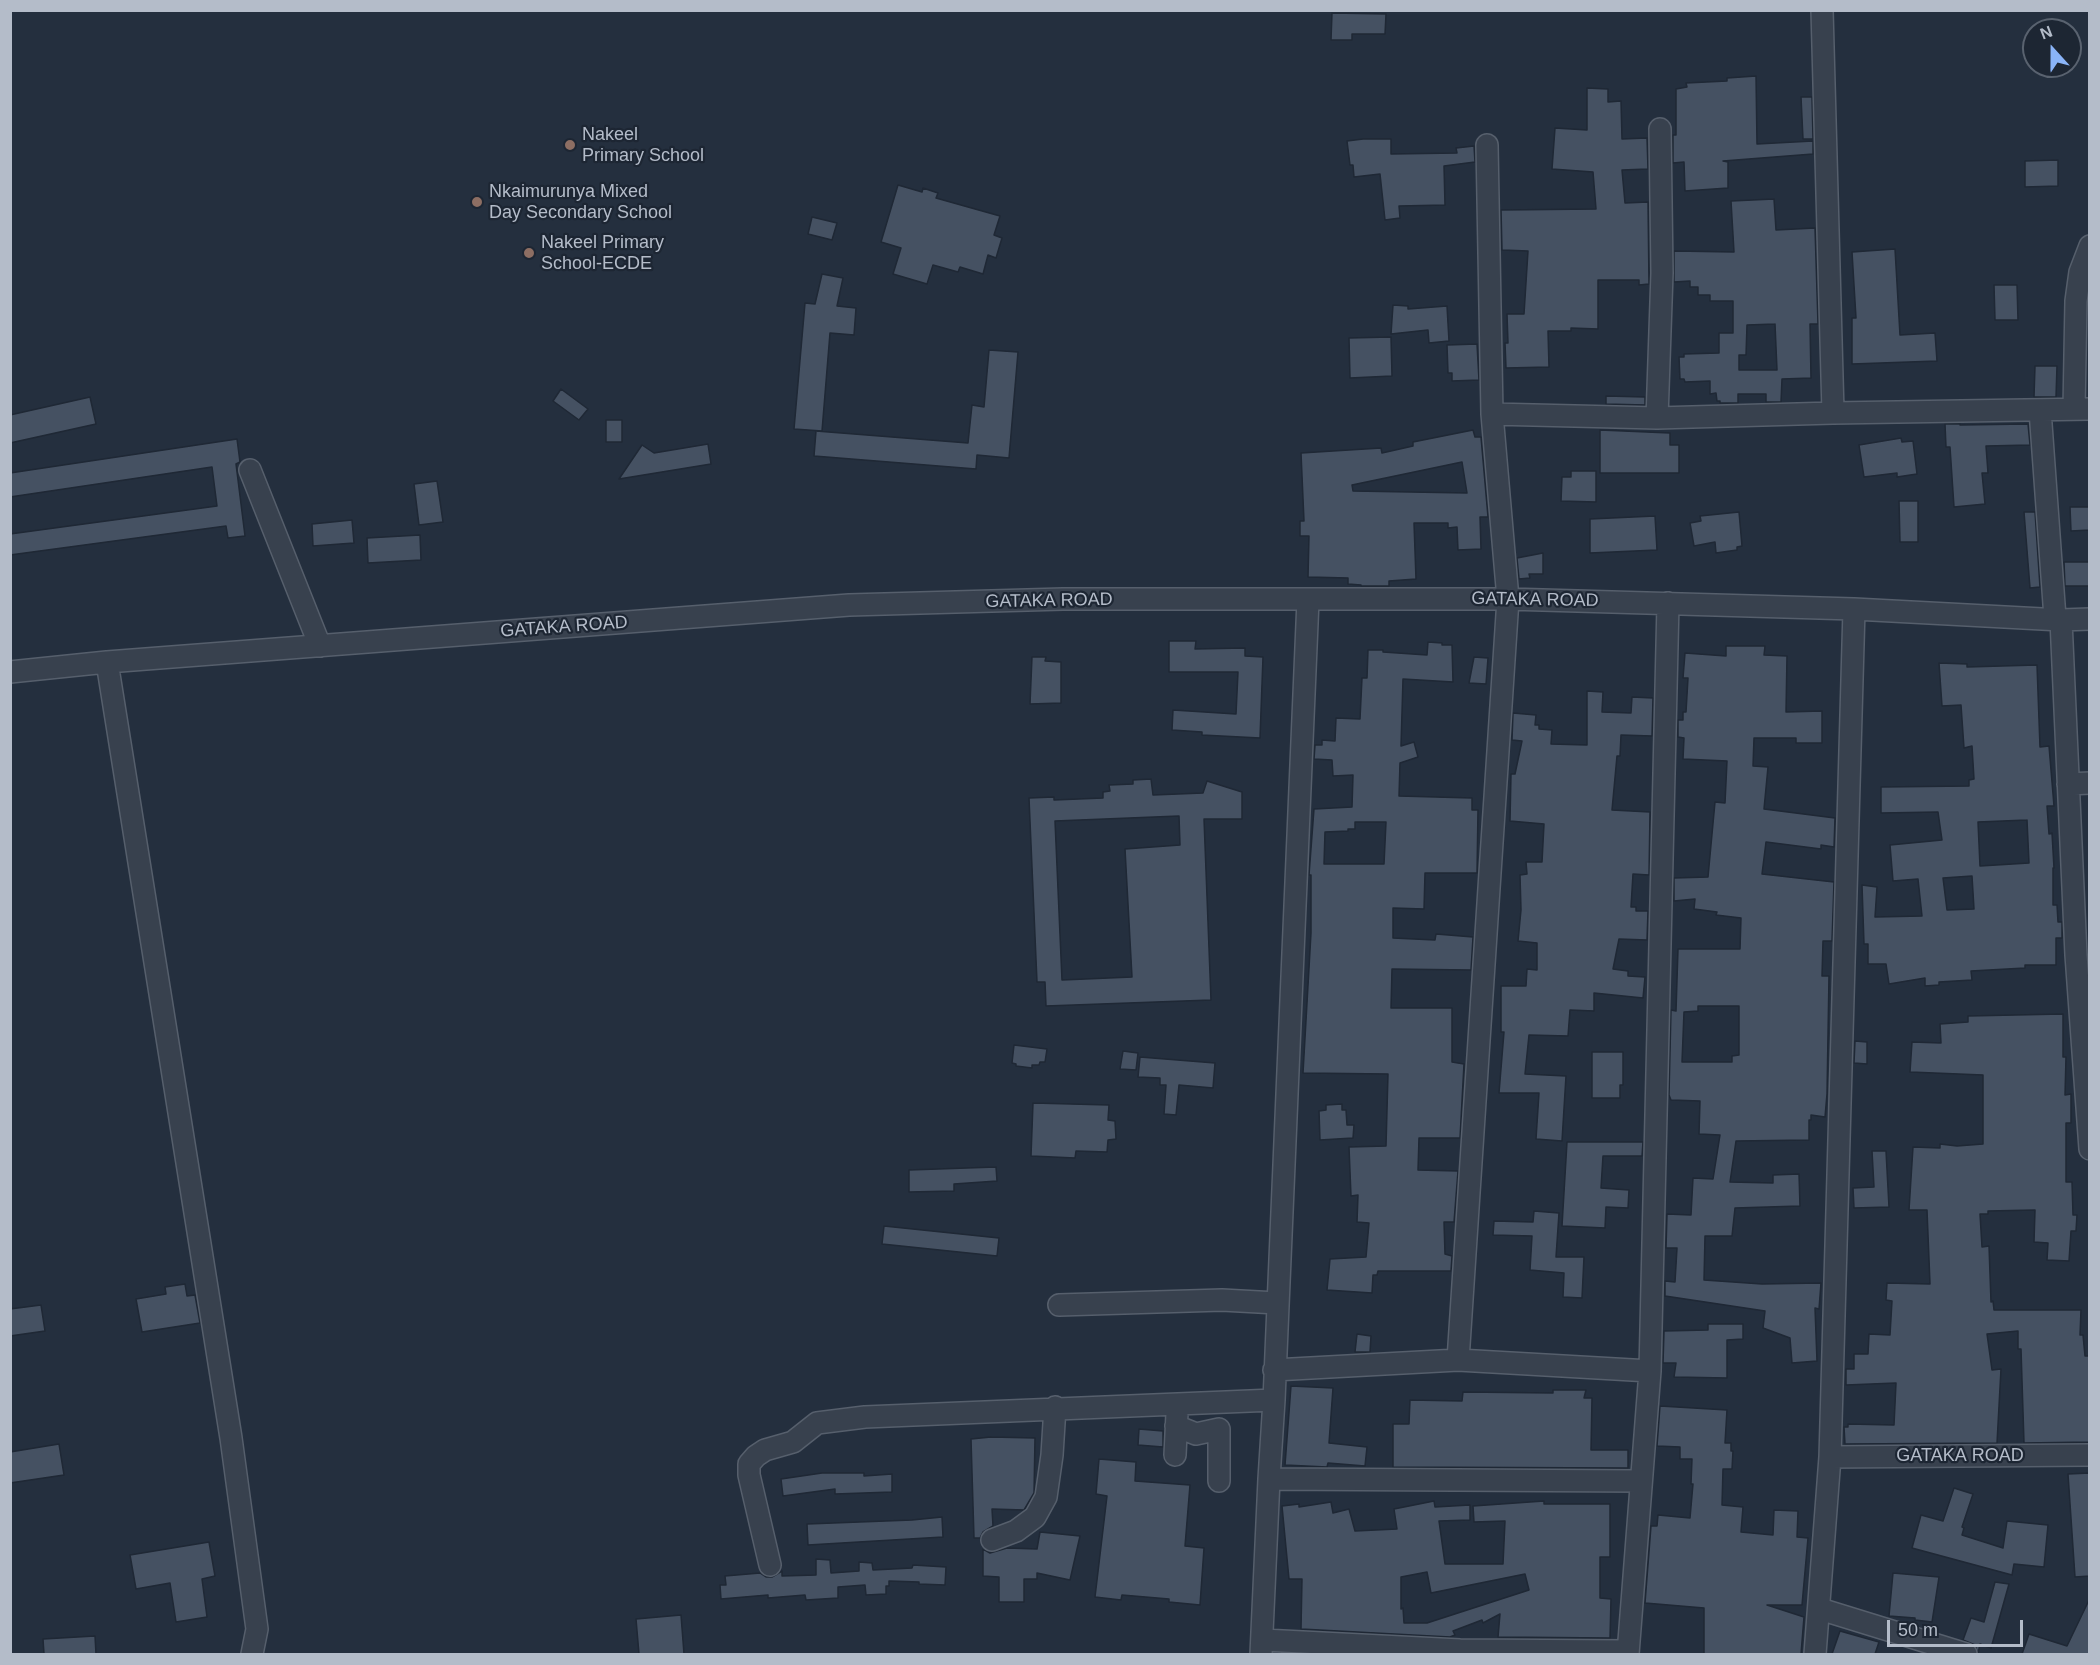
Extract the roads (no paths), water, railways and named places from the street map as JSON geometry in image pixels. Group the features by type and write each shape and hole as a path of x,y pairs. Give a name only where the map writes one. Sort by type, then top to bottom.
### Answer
{"street":[{"path":"1822,10 1833,413"},
{"path":"1657,418 1662,273 1660,129"},
{"path":"1458,1360 1508,599 1492,414 1487,145"},
{"path":"1492,414 1657,418 2082,409 2076,301 2080,272 2090,246"},
{"path":"2040,410 2083,954 2090,1149"},
{"path":"250,470 320,646"},
{"name":"GATAKA ROAD","path":"10,672 107,662 849,606 1063,599 1508,599 1854,609 2090,620"},
{"path":"1308,600 1262,1647 1460,1652 1628,1653 1650,1371 1668,603"},
{"path":"1815,1654 1830,1457 1854,609"},
{"path":"107,662 231,1438 257,1629 252,1654"},
{"path":"2068,784 2090,783"},
{"path":"1059,1305 1222,1300 1277,1303"},
{"path":"1274,1370 1458,1360 1650,1371"},
{"path":"770,1565 749,1474 749,1464 765,1450 793,1442 810,1426 824,1421 1055,1407 1274,1400"},
{"path":"1219,1481 1221,1402"},
{"path":"1175,1455 1177,1403"},
{"path":"992,1540 1016,1531 1035,1517 1046,1497 1055,1407"},
{"path":"1176,1426 1197,1434 1219,1429"},
{"name":"GATAKA ROAD","path":"1830,1457 2090,1455"},
{"path":"1269,1479 1641,1481"},
{"path":"1820,1609 1966,1654"}],"place":[{"name":"Nakeel Primary School","path":"570,145"},
{"name":"Nkaimurunya Mixed Day Secondary School","path":"477,202"},
{"name":"Nakeel Primary School-ECDE","path":"529,253"}]}
